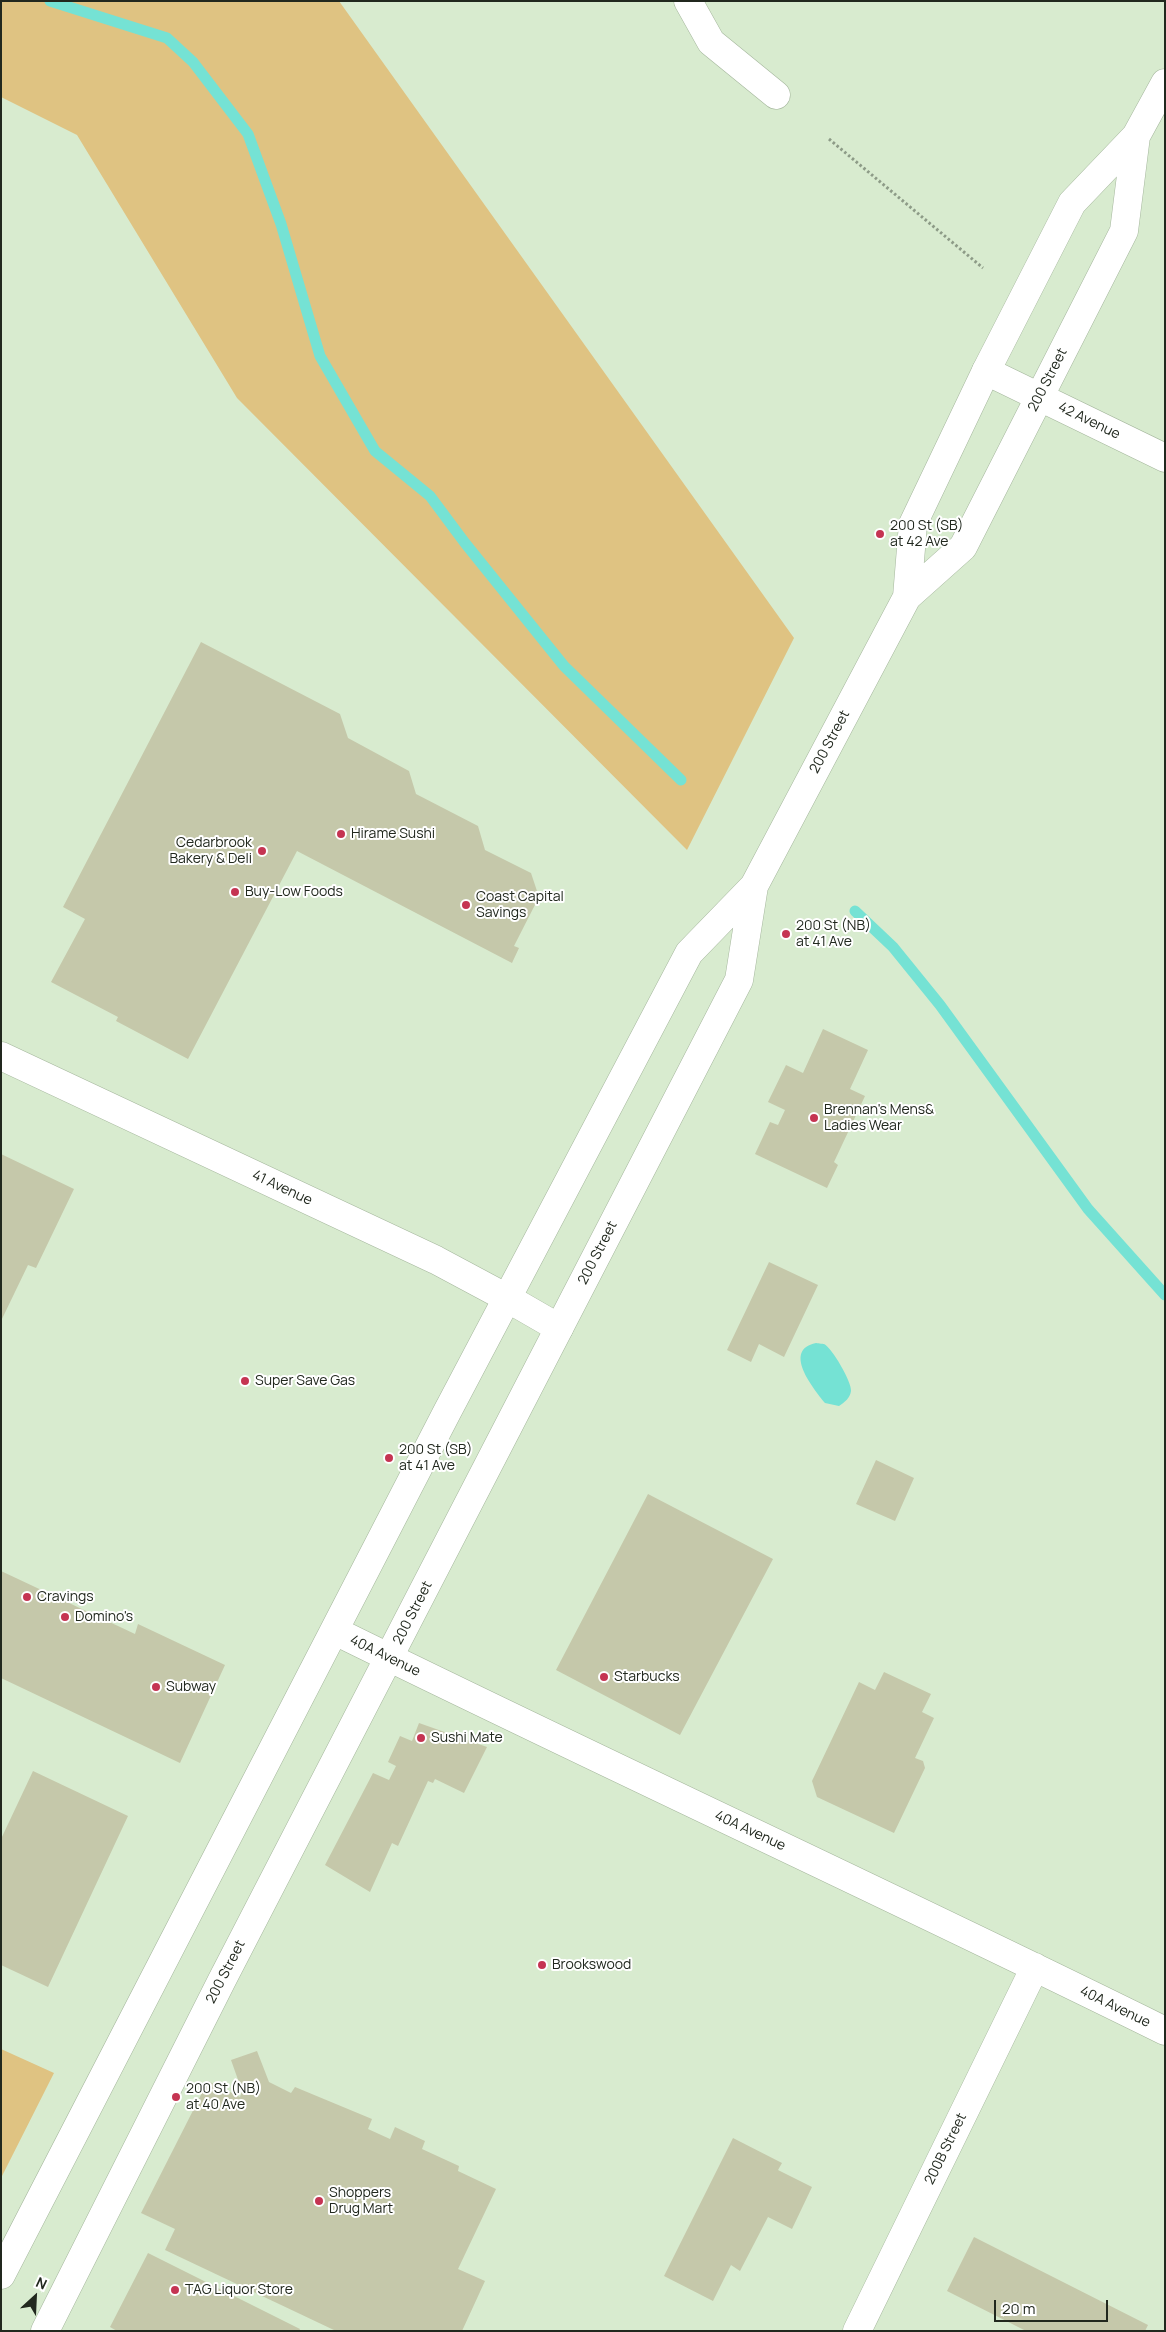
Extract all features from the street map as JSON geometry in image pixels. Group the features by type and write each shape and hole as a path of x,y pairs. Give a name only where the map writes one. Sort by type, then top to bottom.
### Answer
{"main road":[{"path":"688,1 711,42 776,95"},
{"name":"200 Street","path":"907,597 913,524 986,370 1072,203 1136,136 1165,83"},
{"name":"200 Street","path":"1,2275 689,953 754,886 907,597 963,547 1124,231 1136,136"},
{"name":"42 Avenue","path":"986,370 1165,458"},
{"name":"200 Street","path":"44,2331 218,1989 739,980 754,886"},
{"name":"41 Avenue","path":"1,1056 436,1260 508,1298 559,1328"},
{"name":"40A Avenue","path":"336,1631 468,1697 1035,1967 1165,2031"},
{"name":"200B Street","path":"857,2331 1035,1967"}],"path":[{"path":"829,139 983,268"}],"shaded area":[{"path":"1,1 339,1 794,638 687,850 237,398 77,135 1,97"},
{"path":"1,2049 54,2073 1,2178"}],"water":[{"path":"816,1343 824,1344 827,1347 836,1358 848,1380 851,1391 847,1400 839,1406 825,1403 803,1370 801,1353 806,1347"}],"building":[{"path":"201,642 340,714 348,738 409,771 416,794 478,826 485,850 531,873 539,897 514,946 519,948 512,963 297,851 188,1059 116,1021 118,1017 51,982 85,919 63,907"},
{"path":"823,1029 868,1050 850,1089 865,1096 834,1162 838,1165 827,1188 755,1154 770,1122 778,1125 785,1110 768,1102 786,1065 803,1073"},
{"path":"1,1154 74,1189 36,1268 28,1265 1,1321"},
{"path":"769,1262 818,1285 784,1357 759,1344 751,1362 727,1350"},
{"path":"876,1460 914,1478 895,1521 856,1504"},
{"path":"648,1494 773,1559 680,1735 556,1670"},
{"path":"1,1571 135,1634 138,1624 225,1665 180,1763 1,1678"},
{"path":"884,1672 931,1694 922,1712 934,1718 915,1758 923,1761 925,1768 894,1833 817,1797 812,1781 859,1682 875,1690"},
{"path":"419,1723 487,1747 464,1793 435,1779 433,1783 428,1781 398,1846 392,1843 370,1892 325,1865 373,1773 389,1780 396,1766 388,1762 400,1736 412,1741"},
{"path":"33,1771 128,1816 48,1987 1,1965 1,1839"},
{"name":"Shoppers Drug Mart","path":"257,2051 269,2082 291,2093 295,2087 372,2119 368,2129 390,2139 395,2127 425,2141 422,2149 459,2166 458,2171 496,2189 458,2269 485,2281 462,2331 336,2331 165,2250 175,2229 141,2213 208,2081 240,2097 242,2091 231,2060"},
{"path":"733,2138 782,2163 778,2170 812,2187 792,2229 768,2217 740,2271 731,2265 713,2301 664,2276"},
{"path":"974,2237 1148,2325 1145,2331 1026,2331 947,2291"},
{"name":"TAG Liquor Store","path":"148,2253 300,2329 299,2331 117,2331 110,2327"}],"waterway":[{"path":"50,1 167,38 193,62 248,134 281,224 320,356 375,451 430,496 465,543 564,666 681,780"},
{"path":"855,911 893,947 940,1005 1088,1209 1165,1295"}],"place":[{"name":"200 St (SB) at 42 Ave","path":"880,534"},
{"name":"Hirame Sushi","path":"341,834"},
{"name":"Cedarbrook Bakery & Deli","path":"262,851"},
{"name":"Buy-Low Foods","path":"235,892"},
{"name":"Coast Capital Savings","path":"466,905"},
{"name":"200 St (NB) at 41 Ave","path":"786,934"},
{"name":"Brennan's Mens& Ladies Wear","path":"814,1118"},
{"name":"Super Save Gas","path":"245,1381"},
{"name":"200 St (SB) at 41 Ave","path":"389,1458"},
{"name":"Cravings","path":"27,1597"},
{"name":"Domino's","path":"65,1617"},
{"name":"Starbucks","path":"604,1677"},
{"name":"Subway","path":"156,1687"},
{"name":"Sushi Mate","path":"421,1738"},
{"name":"Brookswood","path":"542,1965"},
{"name":"200 St (NB) at 40 Ave","path":"176,2097"},
{"name":"Shoppers Drug Mart","path":"319,2201"},
{"name":"TAG Liquor Store","path":"175,2290"}]}
